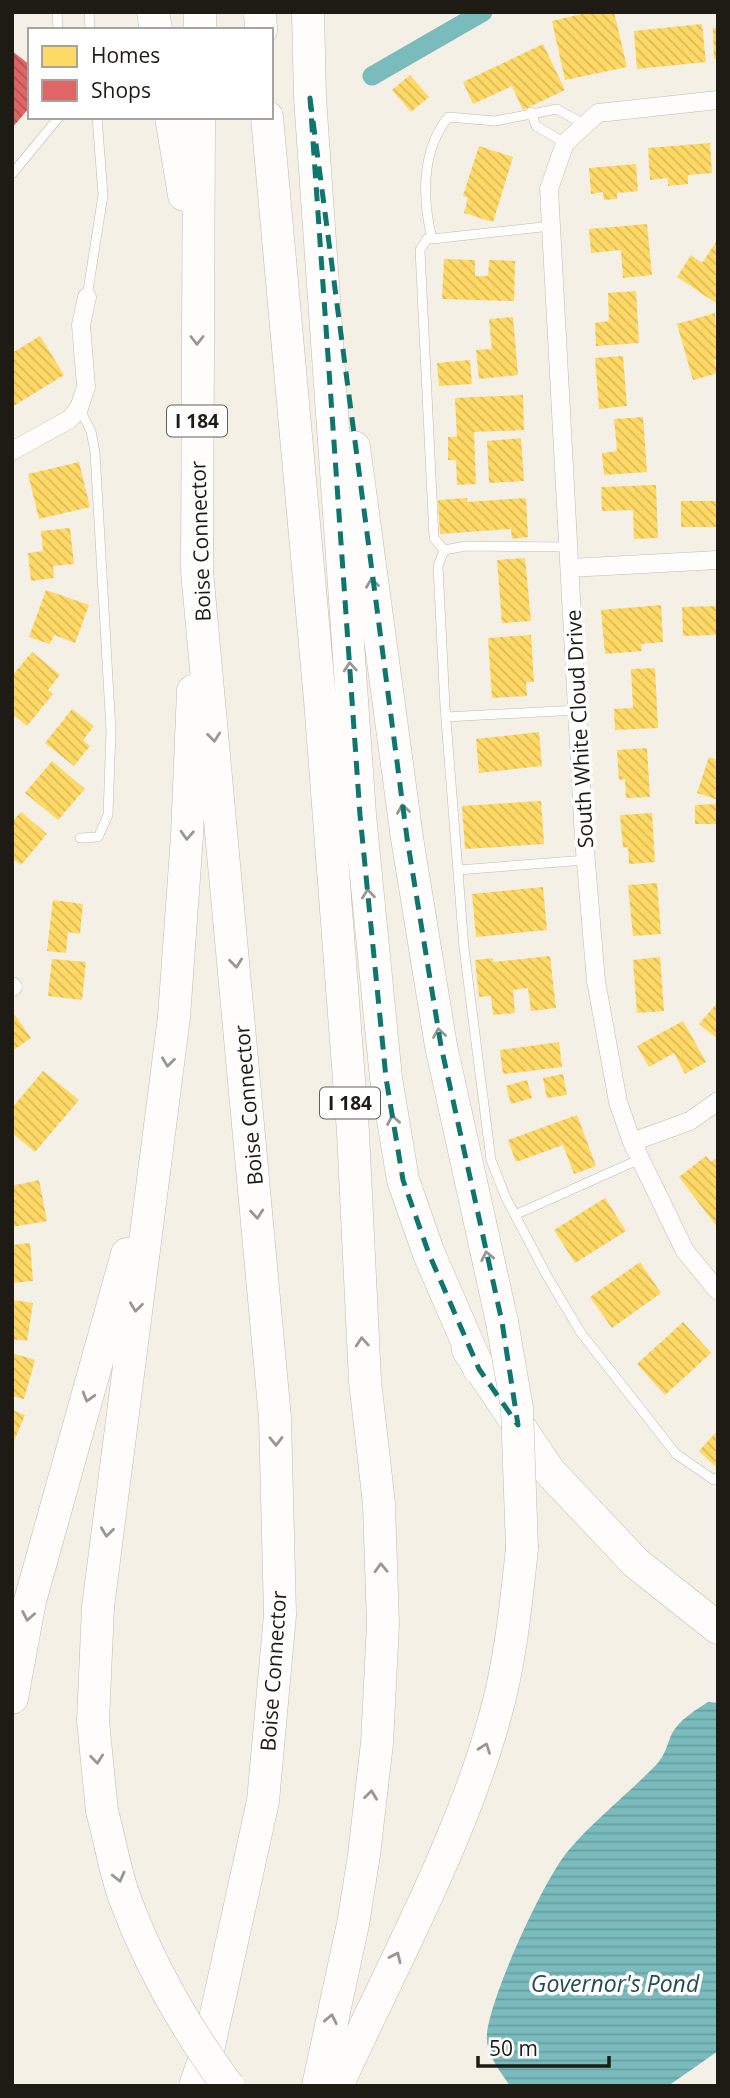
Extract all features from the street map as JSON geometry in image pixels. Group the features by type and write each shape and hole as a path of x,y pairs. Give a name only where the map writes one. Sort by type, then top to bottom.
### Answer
{"highway":[{"path":"308,12 310,98 360,815 386,1078 403,1180 429,1254 479,1369"},
{"path":"310,98 407,838 441,1046 502,1322 517,1408 522,1548 513,1628 494,1720 454,1831 337,2086"},
{"path":"171,119 197,272"},
{"name":"Boise Connector","path":"195,2086 209,2046 263,1801 280,1615 275,1418 238,989 197,571 199,119"},
{"name":"I 184","path":"267,119 353,1132 365,1381 379,1504 383,1624 377,1743 364,1855 353,1924 318,2086"},
{"path":"197,571 186,850 174,1017 98,1607 93,1721 102,1811 130,1911 171,1997 197,2043 228,2086"},
{"path":"334,887 365,1092 382,1176 415,1261 479,1369 550,1472 636,1563 718,1628"},
{"path":"12,1698 30,1601 158,1142"}],"street":[{"path":"565,143 598,113 718,100"},
{"name":"South White Cloud Drive","path":"565,143 549,189 577,710 596,981 618,1102 632,1142 685,1251 718,1290"},
{"path":"12,451 69,419 79,408 86,387 81,325 87,297"},
{"path":"570,568 718,560"},
{"path":"632,1142 690,1121 718,1101"}],"lane":[{"path":"432,239 425,195 430,146 448,117 495,121 557,109 585,124"},
{"path":"531,113 536,126 565,143"},
{"path":"12,174 57,119"},
{"path":"87,297 103,195 97,119"},
{"path":"444,550 434,538 419,250 427,239 551,226"},
{"path":"79,408 91,431 95,452 111,731 108,815 98,837 80,838"},
{"path":"444,550 466,546 569,547"},
{"path":"444,550 438,566 446,717 464,948 491,1160 506,1198 581,1333 676,1454 714,1480 718,1477"},
{"path":"446,717 577,710"},
{"path":"458,870 586,860"},
{"path":"517,1214 640,1159"}],"highlighted area":[{"path":"310,98 407,838 441,1046 502,1322 518,1425 479,1369 429,1254 403,1180 386,1078 360,815"}],"water":[{"name":"Governor's Pond","path":"708,1702 718,1703 718,2051 668,2086 510,2086 491,2055 487,2034 490,2017 508,1967 533,1911 568,1851 656,1765 681,1722"}],"building: Homes":[{"path":"590,12 614,12 627,67 565,80 552,21"},
{"path":"702,24 706,62 637,69 634,31"},
{"path":"713,28 718,28 718,59 714,59"},
{"path":"543,44 565,90 523,110 512,86 473,104 463,82"},
{"path":"410,75 429,97 411,112 392,90"},
{"path":"710,143 712,173 688,175 688,184 668,186 668,178 650,180 648,148"},
{"path":"479,146 513,157 493,222 464,213 468,198 463,196"},
{"path":"636,164 638,191 617,193 617,199 604,200 603,192 591,194 589,168"},
{"path":"647,224 652,275 623,278 621,250 591,253 589,229"},
{"path":"718,239 716,303 677,277 691,255 702,263"},
{"path":"444,259 475,260 475,276 488,276 489,260 515,261 514,301 442,299"},
{"path":"636,291 639,343 596,346 595,323 609,321 608,293"},
{"path":"715,313 718,359 714,360 718,373 693,380 677,324"},
{"path":"513,317 518,375 479,379 476,350 492,349 489,319"},
{"path":"40,336 64,375 12,407 12,353"},
{"path":"623,356 627,406 599,409 595,358"},
{"path":"470,360 472,384 439,386 437,363"},
{"path":"523,395 524,430 474,432 476,484 457,485 456,460 448,460 448,437 457,437 455,398"},
{"path":"643,417 647,472 604,475 602,453 617,451 614,419"},
{"path":"521,438 524,481 489,483 487,441"},
{"path":"79,462 90,507 39,519 28,474"},
{"path":"656,485 658,538 634,539 633,510 602,511 601,487"},
{"path":"467,498 467,502 526,498 528,537 512,539 511,529 440,534 438,500"},
{"path":"681,501 718,501 718,527 681,527"},
{"path":"70,528 74,564 53,566 54,578 31,581 28,553 43,551 41,531"},
{"path":"525,558 531,621 502,623 497,560"},
{"path":"46,590 89,605 75,643 54,635 50,644 29,637"},
{"path":"661,605 663,642 641,644 642,651 605,654 601,610"},
{"path":"718,606 718,635 683,636 682,607"},
{"path":"531,635 534,682 526,682 527,696 492,698 488,638"},
{"path":"32,652 60,675 48,690 53,694 27,726 12,714 12,676"},
{"path":"655,668 658,728 615,730 614,709 633,708 631,669"},
{"path":"72,709 94,726 83,740 90,746 74,766 45,743"},
{"path":"539,732 542,766 479,773 476,739"},
{"path":"647,748 650,797 626,798 625,779 619,780 617,750"},
{"path":"709,757 718,760 718,800 697,793"},
{"path":"52,761 85,789 58,820 25,793"},
{"path":"541,801 544,844 465,849 462,806"},
{"path":"718,804 718,824 695,824 695,805"},
{"path":"21,812 47,834 21,865 12,858 12,822"},
{"path":"652,813 655,862 629,864 628,847 623,848 620,815"},
{"path":"657,883 661,934 633,936 628,885"},
{"path":"543,887 547,930 476,937 472,894"},
{"path":"53,900 83,904 80,934 68,932 66,953 47,951"},
{"path":"550,956 556,1008 531,1011 528,988 513,990 515,1013 493,1015 491,996 479,997 475,960 493,958 493,962"},
{"path":"660,957 664,1011 637,1013 633,960"},
{"path":"52,959 86,962 82,1000 48,996"},
{"path":"718,1002 718,1039 699,1024"},
{"path":"15,1015 31,1038 12,1051 12,1017"},
{"path":"683,1021 706,1062 685,1074 674,1053 649,1067 637,1046"},
{"path":"559,1042 562,1067 503,1074 500,1050"},
{"path":"43,1071 79,1100 35,1152 12,1133 12,1108"},
{"path":"563,1074 567,1095 547,1098 543,1078"},
{"path":"527,1080 532,1098 511,1104 506,1086"},
{"path":"577,1115 596,1166 574,1174 563,1145 516,1162 508,1140"},
{"path":"706,1156 711,1162 718,1157 718,1228 679,1177"},
{"path":"39,1180 47,1221 12,1227 12,1186"},
{"path":"605,1198 626,1231 575,1263 554,1230"},
{"path":"30,1243 33,1281 12,1283 12,1245"},
{"path":"640,1262 661,1293 612,1328 590,1297"},
{"path":"12,1300 33,1303 27,1341 12,1339"},
{"path":"683,1322 711,1353 665,1395 637,1364"},
{"path":"12,1353 35,1360 24,1399 12,1396"},
{"path":"12,1410 25,1415 12,1446"},
{"path":"718,1430 718,1466 716,1467 699,1451"}],"building: Shops":[{"path":"12,51 28,63 28,109 12,128"}],"waterway":[{"path":"372,76 483,12"}]}
